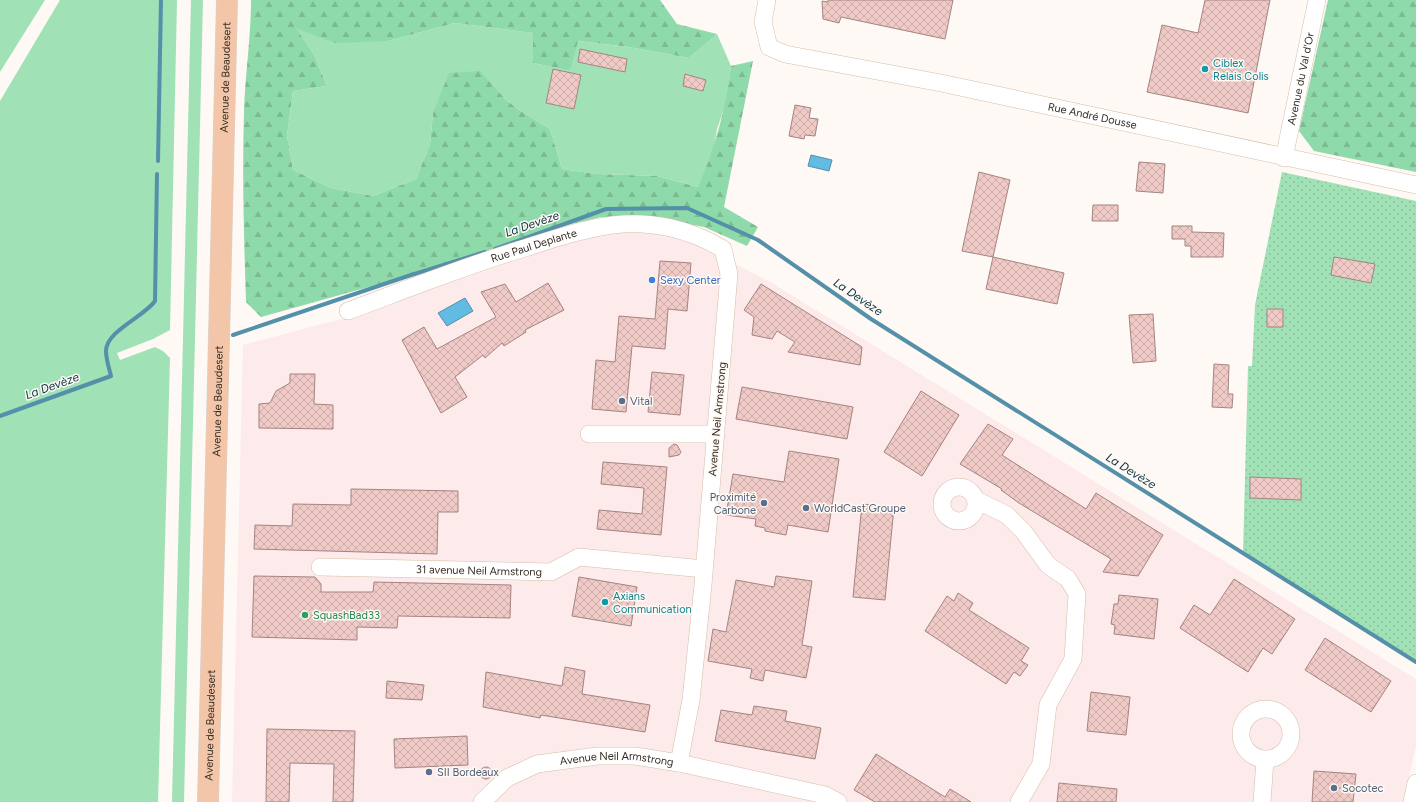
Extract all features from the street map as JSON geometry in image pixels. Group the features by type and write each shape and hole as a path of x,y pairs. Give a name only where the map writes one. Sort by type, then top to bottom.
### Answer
{"main road":[{"name":"Avenue de Beaudesert","path":"208,802 227,0"}],"street":[{"name":"Rue André Dousse","path":"767,0 762,22 769,47 785,54 941,83 1284,158 1416,185"},
{"name":"Avenue du Val d'Or","path":"1284,158 1317,0"},
{"name":"Rue Paul Deplante","path":"348,311 472,264 562,236 613,225 646,224 681,229 708,239 723,249"},
{"name":"Avenue Neil Armstrong","path":"482,802 507,778 537,764 597,756 635,756 679,763 691,700 716,434 729,274 723,249"},
{"path":"590,434 716,434"},
{"path":"976,500 1007,515 1023,531 1048,565 1068,580 1077,594 1073,659 1048,706 1041,764 1019,802"},
{"name":"31 avenue Neil Armstrong","path":"320,567 551,572 579,557 704,569"},
{"path":"1262,802 1265,760"},
{"path":"679,763 825,795 838,802"},
{"path":"1412,802 1416,783"}],"shaded area":[{"path":"652,231 697,244 772,283 1416,679 1416,746 1403,802 232,802 243,345 349,317 579,239 616,232"}],"green space":[{"path":"0,0 45,0 0,72"},
{"path":"60,0 177,0 170,330 153,339 117,353 120,360 155,347 163,351 170,358 158,802 0,802 0,101"},
{"path":"191,0 203,0 184,802 172,802"},
{"path":"251,0 660,0 677,24 717,34 689,58 629,47 578,41 570,71 533,63 533,33 455,23 388,41 335,43 296,28 314,55 327,86 293,91 287,136 293,170 331,188 373,196 416,179 430,144 433,113 449,73 480,71 504,98 519,110 550,129 562,169 597,174 657,176 698,187 710,158 719,128 731,66 753,61 724,207 758,227 747,246 704,227 656,218 601,217 551,229 408,276 261,317 246,302 243,136"},
{"path":"1328,0 1416,0 1416,172 1314,151 1299,131"},
{"path":"455,23 533,33 533,63 570,71 577,41 629,47 689,58 717,34 731,66 727,100 717,129 713,154 698,187 657,176 597,174 562,169 550,129 519,110 504,98 433,113 430,144 416,179 373,196 331,188 293,170 287,136 293,91 327,86 314,55 295,27 388,41"},
{"path":"1282,172 1416,201 1416,662 1243,553 1248,366 1252,366 1255,305"}],"water":[{"path":"811,155 832,160 829,171 808,166"},
{"path":"465,298 473,311 447,326 438,313"}],"building":[{"path":"828,0 953,0 945,39 841,17 839,23 823,19 822,1 828,2"},
{"name":"Ciblex Relais Colis","path":"1205,0 1270,0 1248,113 1147,92 1162,25 1198,33"},
{"path":"580,49 627,59 625,72 578,62"},
{"path":"553,69 581,75 574,109 546,103"},
{"path":"685,74 706,80 703,91 683,86"},
{"path":"795,105 811,108 809,118 818,119 815,136 805,135 804,139 789,136"},
{"path":"1139,162 1165,164 1163,193 1136,191"},
{"path":"979,172 1010,180 993,257 962,251"},
{"path":"1093,205 1118,205 1118,221 1092,221"},
{"path":"1172,226 1192,226 1192,232 1224,233 1223,257 1191,257 1191,246 1185,246 1185,239 1172,239"},
{"path":"993,257 1064,273 1057,304 986,289"},
{"path":"1334,257 1375,264 1371,283 1331,275"},
{"path":"660,261 691,263 687,311 668,309 665,349 632,346 626,412 592,409 596,360 615,362 619,316 655,319"},
{"path":"548,283 564,310 525,330 526,332 504,346 502,343 485,358 483,355 455,377 467,397 441,413 402,340 424,327 437,349 496,317 481,292 505,284 516,302"},
{"path":"761,284 862,347 860,365 788,352 795,342 777,331 772,339 752,335 754,317 744,310"},
{"path":"1267,309 1283,309 1283,327 1267,327"},
{"path":"1153,314 1156,361 1133,363 1129,315"},
{"path":"1214,364 1229,365 1228,394 1233,394 1232,408 1212,407"},
{"path":"652,372 684,375 680,415 648,412"},
{"path":"290,374 315,374 314,404 333,405 333,429 259,428 259,404 270,403 276,391 290,383"},
{"path":"742,387 853,407 847,439 736,419"},
{"path":"921,391 959,415 922,476 884,452"},
{"path":"988,424 1013,439 1002,455 1086,509 1096,493 1163,535 1138,576 1103,572 1111,559 1019,503 1001,490 1002,489 960,464"},
{"path":"674,444 677,445 681,452 679,455 669,457 669,448"},
{"path":"789,451 839,459 828,532 788,525 786,535 765,531 765,528 755,526 756,519 726,515 733,474 784,482"},
{"path":"603,462 667,467 661,535 597,529 599,510 642,514 644,488 601,484"},
{"path":"1250,477 1301,479 1301,500 1250,498"},
{"path":"351,489 458,491 458,512 438,512 437,554 254,549 255,525 292,526 293,504 351,505"},
{"path":"862,504 894,507 885,600 853,597"},
{"path":"254,576 315,577 321,584 321,592 373,592 374,582 511,585 510,618 398,616 397,628 357,627 357,640 252,637"},
{"path":"776,576 812,581 802,645 812,647 806,678 765,670 763,681 750,678 752,669 708,661 713,629 726,632 736,580 774,587"},
{"name":"Axians Communication","path":"579,577 637,587 631,626 572,616"},
{"path":"1234,579 1295,619 1272,654 1263,648 1248,672 1180,628 1194,605 1210,615"},
{"path":"958,593 973,603 969,610 1029,648 1021,661 1028,665 1020,676 1014,672 1006,684 925,631 947,596 954,601"},
{"path":"1119,595 1158,599 1154,639 1114,634 1115,625 1111,624 1114,604 1118,604"},
{"path":"1325,638 1391,681 1371,712 1305,670"},
{"path":"565,667 585,671 582,694 650,705 645,732 541,715 540,718 483,707 486,672 562,686"},
{"path":"387,681 424,685 422,700 386,698"},
{"path":"1091,692 1130,697 1126,735 1087,731"},
{"path":"754,706 787,711 785,721 821,728 815,759 715,741 721,710 752,715"},
{"path":"267,729 355,731 353,802 333,802 334,764 290,763 289,802 266,802"},
{"path":"467,736 468,765 395,768 394,739"},
{"path":"876,754 945,797 950,789 971,802 875,802 854,790"},
{"path":"484,767 488,767 492,773 488,779 484,779 480,775 480,771"},
{"name":"Socotec","path":"1314,771 1356,774 1353,802 1312,802"},
{"path":"1059,783 1117,789 1116,802 1057,802"}],"waterway":[{"path":"158,161 161,0"},
{"path":"0,416 111,376 106,351 112,337 143,313 155,301 157,174"},
{"name":"La Devèze","path":"495,249 606,209 687,208 758,240 871,319 1416,662"},
{"name":"La Devèze","path":"233,335 408,276 485,252"}],"place":[{"name":"Ciblex Relais Colis","path":"1205,69"},
{"name":"Sexy Center","path":"652,280"},
{"name":"Vital","path":"622,401"},
{"name":"Proximité Carbone","path":"764,503"},
{"name":"WorldCast Groupe","path":"806,508"},
{"name":"Axians Communication","path":"605,602"},
{"name":"SquashBad33","path":"305,615"},
{"name":"SII Bordeaux","path":"429,772"},
{"name":"Socotec","path":"1334,788"}]}
